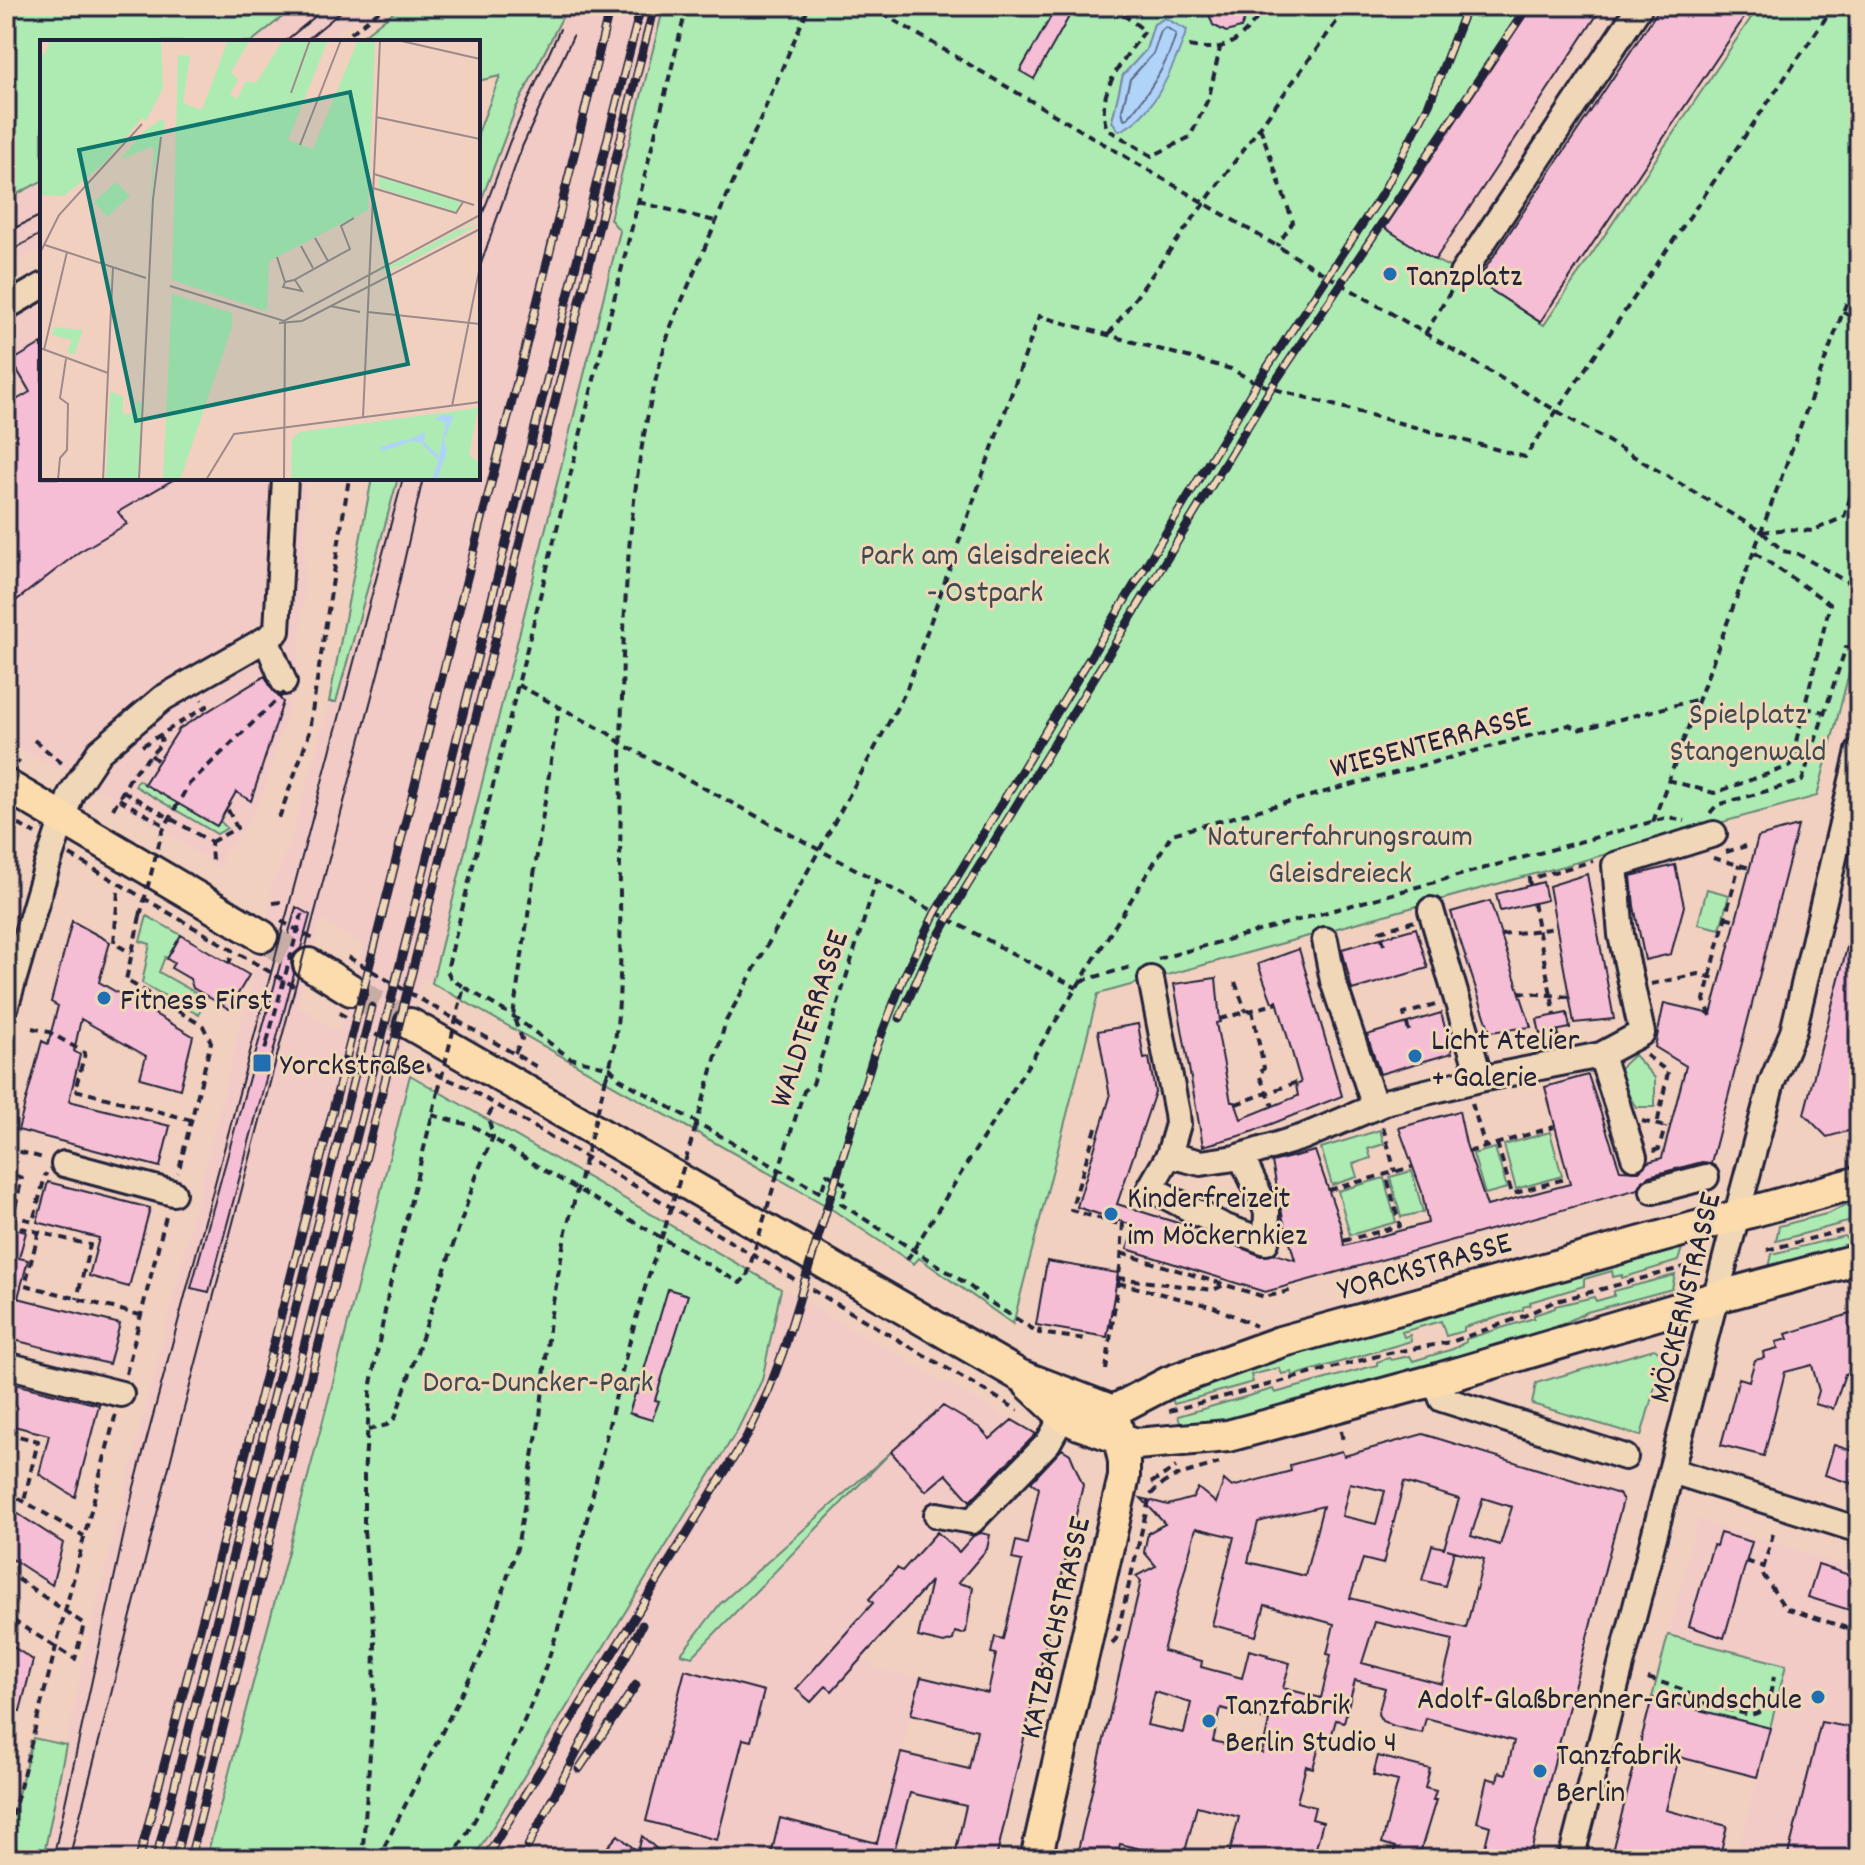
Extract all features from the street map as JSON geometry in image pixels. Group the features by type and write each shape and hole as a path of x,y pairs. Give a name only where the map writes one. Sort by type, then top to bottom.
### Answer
{"main road":[{"path":"6,785 262,936"},
{"path":"308,979 343,1000"},
{"path":"405,1037 1019,1375 1116,1425 1136,1444 1228,1436 1859,1259"},
{"name":"YORCKSTRASSE","path":"1116,1425 1169,1382 1280,1342 1859,1182"},
{"path":"1019,1375 1063,1416 1116,1425"},
{"name":"KATZBACHSTRASSE","path":"1036,1859 1124,1477 1116,1425"}],"street":[{"path":"1462,274 1640,6"},
{"path":"6,307 40,287"},
{"path":"6,1005 71,794 99,752 147,710 277,631 285,480"},
{"path":"266,639 284,687"},
{"name":"MÖCKERNSTRASSE","path":"1571,1859 1772,1082 1793,1032 1859,751"},
{"path":"1169,1155 1201,1163 1241,1156 1303,1137 1389,1101 1601,1055 1642,1033 1621,935 1615,865 1711,836"},
{"path":"1432,913 1480,1079"},
{"path":"1325,940 1333,981 1375,1107"},
{"path":"1151,979 1178,1124 1169,1155 1150,1188 1223,1226 1266,1242 1267,1211 1241,1156"},
{"path":"1601,1055 1634,1157"},
{"path":"53,1165 173,1193"},
{"path":"1653,1191 1706,1177"},
{"path":"6,1365 121,1394"},
{"path":"1435,1380 1442,1399 1625,1457"},
{"path":"937,1515 972,1521 1048,1443 1063,1416"},
{"path":"1672,1471 1859,1530"}],"path":[{"path":"342,40 385,6"},
{"path":"687,6 447,970 451,979 513,1016 570,1058 610,1068 620,1079 778,1172 821,1193 827,1174 836,1178 847,1185 841,1204 1039,1330 1085,1339"},
{"path":"378,1859 482,1653 517,1548 540,1417 550,1319 566,1231 610,1068 618,1008 622,744 633,492 660,359 688,283 809,6"},
{"path":"870,6 1762,532 1783,551 1798,554 1859,589"},
{"path":"1112,6 1145,31 1118,68 1104,101 1104,120 1107,129 1152,156 1190,137 1209,97 1220,48"},
{"path":"1189,46 1220,48 1238,39 1268,6"},
{"path":"1109,334 1348,6"},
{"path":"451,1859 497,1777 528,1710 560,1623 638,1315 726,1021 906,691 1039,316 1231,369 1278,390 1525,457 1834,6"},
{"path":"1260,126 1293,222 1277,246"},
{"path":"638,202 715,221"},
{"path":"1653,822 1859,269"},
{"path":"1425,334 1462,274"},
{"path":"1843,311 1859,323"},
{"path":"1762,532 1788,529 1812,531 1844,517 1859,470"},
{"path":"279,818 308,737 349,480"},
{"path":"1668,780 1714,793 1790,766 1830,604 1754,552"},
{"path":"1717,805 1802,781 1846,647 1859,649"},
{"path":"113,809 132,775 162,743 160,735 207,706 191,682"},
{"path":"518,685 1077,988"},
{"path":"6,1828 12,1818 211,1042 203,1026 126,980 140,916 164,825 189,784 284,687"},
{"name":"WIESENTERRASSE","path":"1081,981 1172,834 1569,725 1578,730 1699,699"},
{"path":"515,1053 522,1039 513,1016 559,707"},
{"path":"1805,708 1824,712"},
{"path":"34,740 64,765 58,773"},
{"path":"1794,751 1810,755"},
{"path":"151,755 158,761"},
{"path":"123,791 211,842"},
{"path":"1714,793 1717,805 1711,836 1739,865 1750,868"},
{"path":"119,799 164,825"},
{"path":"211,842 237,828 227,808"},
{"path":"6,817 12,820"},
{"path":"907,1260 1081,981 1653,822 1679,817 1688,822"},
{"path":"209,865 212,861 211,842"},
{"path":"1530,885 1529,879 1598,859 1615,865"},
{"path":"1711,1016 1704,1000 1739,865"},
{"path":"88,866 308,979"},
{"name":"WALDTERRASSE","path":"662,1237 740,1283 747,1276 804,1091 813,1084 876,881"},
{"path":"118,892 114,943 131,953"},
{"path":"273,903 281,902"},
{"path":"1533,903 1555,1015"},
{"path":"1384,945 1380,931 1432,913"},
{"path":"262,1063 265,1041 302,914"},
{"path":"1725,917 1736,920"},
{"path":"1501,935 1557,928"},
{"path":"1632,988 1698,974 1720,980"},
{"path":"1235,982 1249,1011 1264,1068 1259,1075 1273,1106"},
{"path":"362,1859 375,1642 364,1531 364,1475 371,1384 390,1285 464,987"},
{"path":"1519,992 1569,997"},
{"path":"1409,1031 1404,1014 1456,999"},
{"path":"343,1000 405,1037"},
{"path":"1220,1019 1278,1003"},
{"path":"32,1028 49,1032 85,1053 75,1090 191,1120"},
{"path":"1628,1041 1668,1072 1657,1125"},
{"path":"414,1057 427,1065 431,1072 464,1086 965,1380"},
{"path":"1236,1104 1300,1081"},
{"path":"368,1430 387,1425 395,1418 478,1171 493,1137 488,1116 494,1105"},
{"path":"432,1115 473,1126 662,1237"},
{"path":"1476,1116 1485,1147"},
{"path":"1468,1152 1554,1127"},
{"path":"1659,1149 1665,1127"},
{"path":"1096,1128 1071,1210 1122,1224 1106,1370"},
{"path":"1497,1143 1512,1194 1568,1178"},
{"path":"6,1148 53,1165 33,1221 6,1215"},
{"path":"1389,1148 1395,1172"},
{"path":"1329,1190 1412,1167"},
{"path":"1343,1241 1400,1226 1386,1174"},
{"path":"13,1216 22,1178 16,1176"},
{"path":"6,1224 90,1245 77,1299"},
{"path":"1767,1250 1859,1226"},
{"path":"39,1231 25,1285 141,1315"},
{"path":"1121,1253 1265,1297 1293,1290"},
{"path":"1164,1399 1168,1411 1389,1353 1451,1342 1524,1316 1553,1302 1685,1267"},
{"path":"1118,1281 1213,1290 1224,1285"},
{"path":"1118,1281 1214,1307 1259,1327"},
{"path":"1339,1425 1343,1441"},
{"path":"6,1433 38,1441 24,1501"},
{"path":"1150,1496 1166,1480 1229,1459"},
{"path":"1151,1483 1176,1467"},
{"path":"6,1491 84,1536"},
{"path":"1773,1534 1762,1573 1785,1608 1859,1632"},
{"path":"1746,1561 1764,1567"},
{"path":"6,1571 84,1624 75,1659 6,1616"},
{"path":"1648,1678 1684,1690 1699,1702 1750,1715 1758,1714 1766,1706 1774,1677"},
{"path":"1850,1727 1859,1714"}],"shaded area":[{"path":"296,6 369,6 327,40 254,40"},
{"path":"536,6 664,6 610,219 620,231 432,983 422,977 398,1068 410,1075 334,1379 206,1859 43,1859 84,1655 273,893 269,891 289,845 329,702 372,480 480,480 480,128 500,75","holes":["320,920 363,944 340,1033 298,1006"]},
{"path":"40,182 40,249 6,268 6,200"},
{"path":"40,276 40,480 306,480 304,597 290,708 261,801 222,856 222,869 93,786 95,781 73,769 67,771 59,767 57,770 6,741 6,296"},
{"path":"781,1289 1055,1445 864,1657 880,1670 921,1677 877,1843 780,1819 770,1859 473,1859 690,1510 773,1331"},
{"name":"Adolf-Glaßbrenner-Grundschule","path":"1698,1519 1859,1570 1859,1859 1736,1859 1786,1666 1668,1635"}],"green space":[{"path":"6,6 296,6 254,40 40,40 40,182 6,200"},
{"path":"401,6 568,6 516,108 480,204 480,128 500,76 480,81 480,40 358,40"},
{"name":"Park am Gleisdreieck - Ostpark","path":"664,6 1532,6 1385,228 1435,260 1477,281 1544,325 1759,6 1859,6 1859,635 1817,796 1098,994 1013,1324 919,1258 914,1264 827,1206 432,983 620,231 610,219","holes":["1154,24 1186,30 1159,91 1112,121 1123,75 1146,50"]},
{"path":"372,480 397,480 336,702 329,702"},
{"path":"138,780 216,826 220,821 227,828 217,834 135,786"},
{"path":"1707,889 1729,895 1720,929 1698,924"},
{"path":"147,916 181,935 168,958 165,957 159,972 203,997 199,1015 142,983 150,944 140,941"},
{"path":"1634,1055 1655,1078 1655,1107 1636,1107 1623,1086 1619,1069"},
{"name":"Dora-Duncker-Park","path":"410,1075 781,1289 762,1380 738,1429 473,1859 206,1859 334,1379"},
{"path":"1380,1130 1384,1144 1368,1149 1371,1158 1353,1164 1357,1177 1332,1185 1321,1148"},
{"path":"1550,1132 1562,1176 1516,1189 1504,1145"},
{"path":"1495,1148 1507,1188 1485,1194 1473,1154"},
{"path":"1412,1171 1423,1212 1401,1217 1390,1177"},
{"path":"1384,1178 1396,1222 1350,1235 1338,1191"},
{"path":"1859,1198 1859,1221 1776,1241 1779,1226 1830,1213"},
{"path":"1859,1235 1859,1246 1768,1272 1772,1254"},
{"path":"1683,1245 1678,1261 1622,1278 1622,1275 1613,1277 1612,1271 1584,1279 1584,1286 1530,1302 1523,1310 1464,1327 1464,1331 1446,1336 1441,1321 1402,1332 1404,1337 1410,1335 1411,1341 1293,1376 1292,1372 1282,1374 1279,1368 1251,1375 1253,1382 1174,1404 1171,1396 1295,1353"},
{"path":"1675,1275 1672,1289 1587,1312 1544,1333 1232,1419 1181,1426 1178,1416 1273,1389 1275,1393 1377,1365 1377,1362 1389,1358 1410,1356 1413,1361 1453,1349 1466,1339 1534,1318 1534,1315 1555,1306 1594,1297 1596,1301 1614,1296 1614,1291"},
{"path":"1654,1349 1664,1355 1641,1436 1532,1404 1536,1383"},
{"path":"891,1452 692,1657 681,1654 720,1604"},
{"path":"1668,1635 1786,1665 1770,1728 1652,1698"},
{"path":"33,1738 66,1745 43,1859 6,1859 6,1816 12,1817"}],"water":[{"path":"1165,18 1187,30 1176,58 1153,102 1143,114 1119,131 1112,121 1123,75 1146,50 1154,24"}],"building":[{"path":"1057,6 1075,6 1034,79 1020,71"},
{"path":"1206,6 1244,6 1247,14 1241,28 1226,32 1213,25"},
{"path":"1532,6 1603,6 1435,260 1385,228"},
{"path":"1661,6 1752,6 1540,322 1477,281"},
{"path":"40,344 40,480 173,480 118,512 127,524 79,552 13,603 6,593 6,406 30,392 12,361"},
{"path":"265,676 283,702 251,801 236,792 217,826 144,784 179,729"},
{"path":"1798,826 1711,1163 1702,1162 1649,1176 1638,1189 1265,1292 1127,1249 1135,1226 1077,1207 1110,1097 1098,1031 1138,1024 1144,1059 1149,1058 1155,1092 1117,1204 1197,1229 1261,1256 1275,1254 1295,1260 1272,1162 1315,1151 1341,1226 1344,1246 1428,1223 1422,1192 1399,1128 1459,1111 1466,1144 1487,1206 1570,1184 1545,1087 1588,1075 1620,1170 1639,1171 1648,1162 1662,1158 1686,1066 1655,1047 1664,1003 1711,1014 1758,837"},
{"path":"1675,865 1684,906 1671,954 1645,960 1631,876"},
{"path":"1587,874 1614,1019 1574,1023 1549,886"},
{"path":"1543,882 1547,900 1500,911 1496,894"},
{"path":"1490,901 1531,1027 1490,1032 1451,912"},
{"path":"296,907 310,915 301,948 294,954 291,963 294,974 209,1292 191,1288"},
{"path":"72,921 110,942 99,982 193,1036 180,1089 140,1078 146,1056 81,1019 74,1051 80,1055 69,1101 170,1126 160,1167 18,1130 42,1041 48,1044 58,1006 51,1002"},
{"path":"1853,924 1859,924 1859,1128 1827,1137 1804,1114"},
{"path":"1416,928 1428,968 1352,990 1342,949"},
{"path":"181,935 249,975 229,1009 193,988 190,979 171,968 174,963 167,959"},
{"path":"1299,949 1342,1096 1246,1134 1203,1146 1174,984 1216,978 1220,1022 1216,1023 1231,1102 1235,1102 1241,1119 1298,1096 1296,1085 1301,1083 1277,1001 1272,1002 1258,964"},
{"path":"1441,1013 1452,1053 1380,1074 1367,1035"},
{"path":"1567,1013 1570,1028 1540,1034 1537,1019"},
{"path":"48,1182 150,1208 129,1287 89,1276 99,1238 37,1222"},
{"path":"6,1227 26,1232 19,1258 28,1260 18,1298 120,1324 109,1364 6,1338"},
{"path":"1047,1261 1118,1273 1107,1337 1036,1325"},
{"path":"668,1289 688,1295 655,1400 659,1401 652,1420 629,1413"},
{"path":"1859,1311 1859,1377 1845,1374 1833,1409 1815,1404 1819,1391 1812,1365 1785,1372 1764,1456 1721,1445 1739,1378 1749,1381 1755,1360 1764,1358 1763,1352 1778,1348 1776,1342 1788,1339 1786,1334"},
{"path":"6,1382 99,1405 75,1497 39,1474 49,1435 6,1424"},
{"path":"943,1406 980,1428 990,1439 1012,1420 1036,1434 970,1501 946,1474 926,1491 891,1452"},
{"path":"1423,1434 1619,1494 1623,1500 1529,1859 1482,1859 1490,1826 1477,1822 1487,1778 1497,1781 1499,1772 1506,1774 1514,1741 1426,1718 1422,1733 1394,1726 1382,1721 1378,1714 1385,1688 1355,1680 1344,1722 1336,1720 1331,1737 1322,1735 1313,1768 1306,1766 1297,1802 1315,1807 1312,1819 1323,1822 1313,1859 1228,1859 1239,1817 1197,1806 1183,1859 1151,1859 1153,1852 1120,1844 1116,1859 1076,1859 1141,1581 1136,1576 1156,1566 1144,1552 1148,1533 1165,1524 1141,1498 1168,1505 1193,1498 1198,1488 1216,1503 1224,1480 1232,1487 1291,1471 1290,1465 1342,1451 1344,1456","holes":["1404,1482 1459,1499 1444,1548 1432,1545 1422,1580 1445,1586 1454,1551 1447,1549 1484,1559 1466,1628 1350,1598 1363,1559 1383,1564","1350,1483 1385,1491 1376,1524 1342,1516","1483,1498 1512,1507 1500,1545 1471,1536","1323,1506 1305,1576 1248,1562 1258,1522","1196,1528 1234,1537 1212,1625 1256,1636 1265,1605 1334,1624 1327,1654 1331,1655 1321,1698 1283,1688 1290,1663 1268,1655 1249,1650 1242,1678 1201,1667 1202,1661 1163,1651","1375,1622 1453,1640 1442,1684 1362,1663","1155,1692 1191,1703 1184,1733 1147,1725","1221,1708 1269,1721 1262,1753 1213,1741"]},
{"path":"1834,1445 1859,1453 1859,1486 1825,1475"},
{"path":"1062,1449 1070,1454 1083,1485 996,1859 954,1859 966,1806 910,1793 895,1848 916,1854 915,1859 770,1859 780,1818 877,1843 901,1753 969,1769 977,1730 911,1714 921,1677 988,1693 996,1654 991,1653 995,1637 1003,1639 1022,1561 1012,1559 1016,1541 1027,1544 1039,1488 1031,1482"},
{"path":"6,1506 63,1543 52,1585 6,1555"},
{"path":"937,1532 959,1552 973,1536 981,1533 990,1535 987,1549 958,1583 973,1587 966,1632 955,1632 953,1640 944,1643 918,1637 931,1581 832,1691 826,1686 811,1702 796,1689 873,1603 869,1599 897,1568 902,1571"},
{"path":"1720,1533 1752,1542 1724,1638 1689,1626 1713,1545 1716,1546"},
{"path":"1818,1565 1859,1578 1859,1613 1808,1597"},
{"path":"6,1642 33,1660 20,1711 6,1708"},
{"path":"685,1670 764,1691 751,1741 743,1739 717,1840 646,1821"},
{"path":"1652,1698 1770,1728 1757,1777 1679,1757 1666,1810 1727,1826 1719,1859 1610,1859"},
{"path":"1821,1722 1859,1729 1859,1818 1848,1859 1805,1859 1788,1855"},
{"path":"1378,1756 1430,1769 1425,1788 1436,1791 1433,1800 1436,1800 1418,1859 1392,1859 1395,1847 1382,1843 1398,1781 1373,1775"},
{"path":"618,1835 638,1852 642,1836 668,1859 597,1859"}],"tunnel":[{"path":"262,936 309,964"},
{"path":"351,990 410,1024"}],"tram line":[{"path":"286,40 328,6"},
{"path":"306,40 348,6"},
{"path":"480,221 510,141 560,29"},
{"path":"480,266 522,147 573,36"},
{"path":"6,232 40,216"},
{"path":"6,254 40,234"},
{"path":"53,1859 134,1487 402,480"},
{"path":"69,1859 177,1435 382,658 423,480"}],"railway":[{"path":"139,1859 289,1283 610,6"},
{"path":"175,1859 641,6"},
{"path":"190,1859 654,6"},
{"path":"485,1859 747,1436 768,1392 874,1054 903,979 935,913 1257,383 1382,194 1429,104 1467,6"},
{"path":"900,1018 930,951 964,891 1271,388 1528,6"},
{"path":"156,1859 372,1007"},
{"path":"528,1846 642,1625"},
{"path":"579,1769 636,1685"}],"place":[{"name":"Tanzplatz","path":"1390,274"},
{"name":"Fitness First","path":"104,998"},
{"name":"Licht Atelier + Galerie","path":"1415,1056"},
{"name":"Yorckstraße","path":"262,1063"},
{"name":"Kinderfreizeit im Möckernkiez","path":"1111,1214"},
{"name":"Adolf-Glaßbrenner-Grundschule","path":"1818,1697"},
{"name":"Tanzfabrik Berlin Studio 4","path":"1209,1721"},
{"name":"Tanzfabrik Berlin","path":"1540,1771"}],"park label":[{"name":"Spielplatz Stangenwald","path":"1748,730"},
{"name":"Naturerfahrungsraum Gleisdreieck","path":"1340,852"}]}
